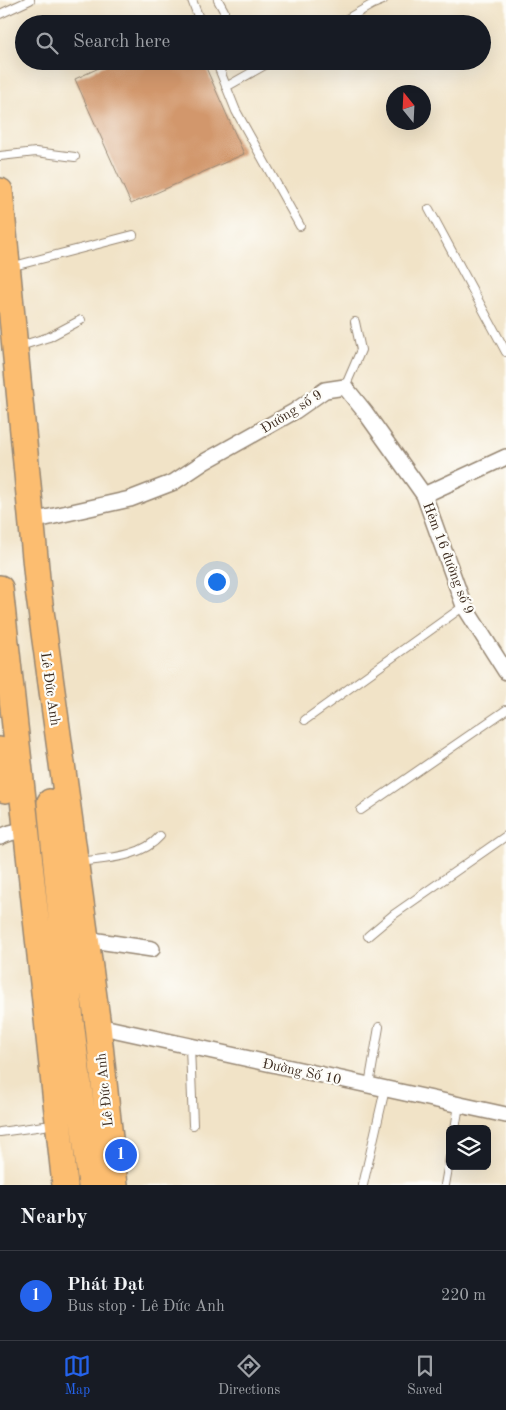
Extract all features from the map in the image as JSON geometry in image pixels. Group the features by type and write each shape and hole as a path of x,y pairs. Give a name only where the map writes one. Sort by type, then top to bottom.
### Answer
{"highway":[{"name":"Lê Đức Anh","path":"0,191 8,267 8,347 71,1021 91,1185"},
{"name":"Lê Đức Anh","path":"8,347 32,521 38,589 74,862 98,1026 114,1185"},
{"path":"0,588 12,833 50,1185"},
{"path":"0,750 65,1185"}],"street":[{"path":"344,388 365,412 424,495 506,457"},
{"name":"Đường số 9","path":"32,521 130,499 174,482 204,462 295,411 325,390 344,388"},
{"name":"Hẻm 16 đường số 9","path":"424,495 464,606 506,672"},
{"path":"85,939 152,949"},
{"name":"Đường Số 10","path":"98,1026 506,1115"}],"lane":[{"path":"0,14 30,0"},
{"path":"192,0 198,15"},
{"path":"218,0 224,11"},
{"path":"354,15 383,0"},
{"path":"219,70 250,137 300,226"},
{"path":"226,87 256,70"},
{"path":"0,156 36,152 75,157"},
{"path":"429,209 506,352"},
{"path":"8,267 133,235"},
{"path":"8,347 49,337 81,320"},
{"path":"344,388 361,350 355,322"},
{"path":"305,720 464,606"},
{"path":"361,810 506,710"},
{"path":"74,862 137,852 153,844 160,836"},
{"path":"368,936 393,915 506,836"},
{"path":"369,1086 379,1027"},
{"path":"190,1046 193,1125"},
{"path":"363,1185 385,1089"},
{"path":"456,1125 459,1105"},
{"path":"0,1132 44,1126"},
{"path":"445,1185 448,1170"}],"building":[{"path":"94,70 207,70 244,154 131,204 75,79"}],"place":[{"name":"Phát Đạt","path":"121,1155"}]}
